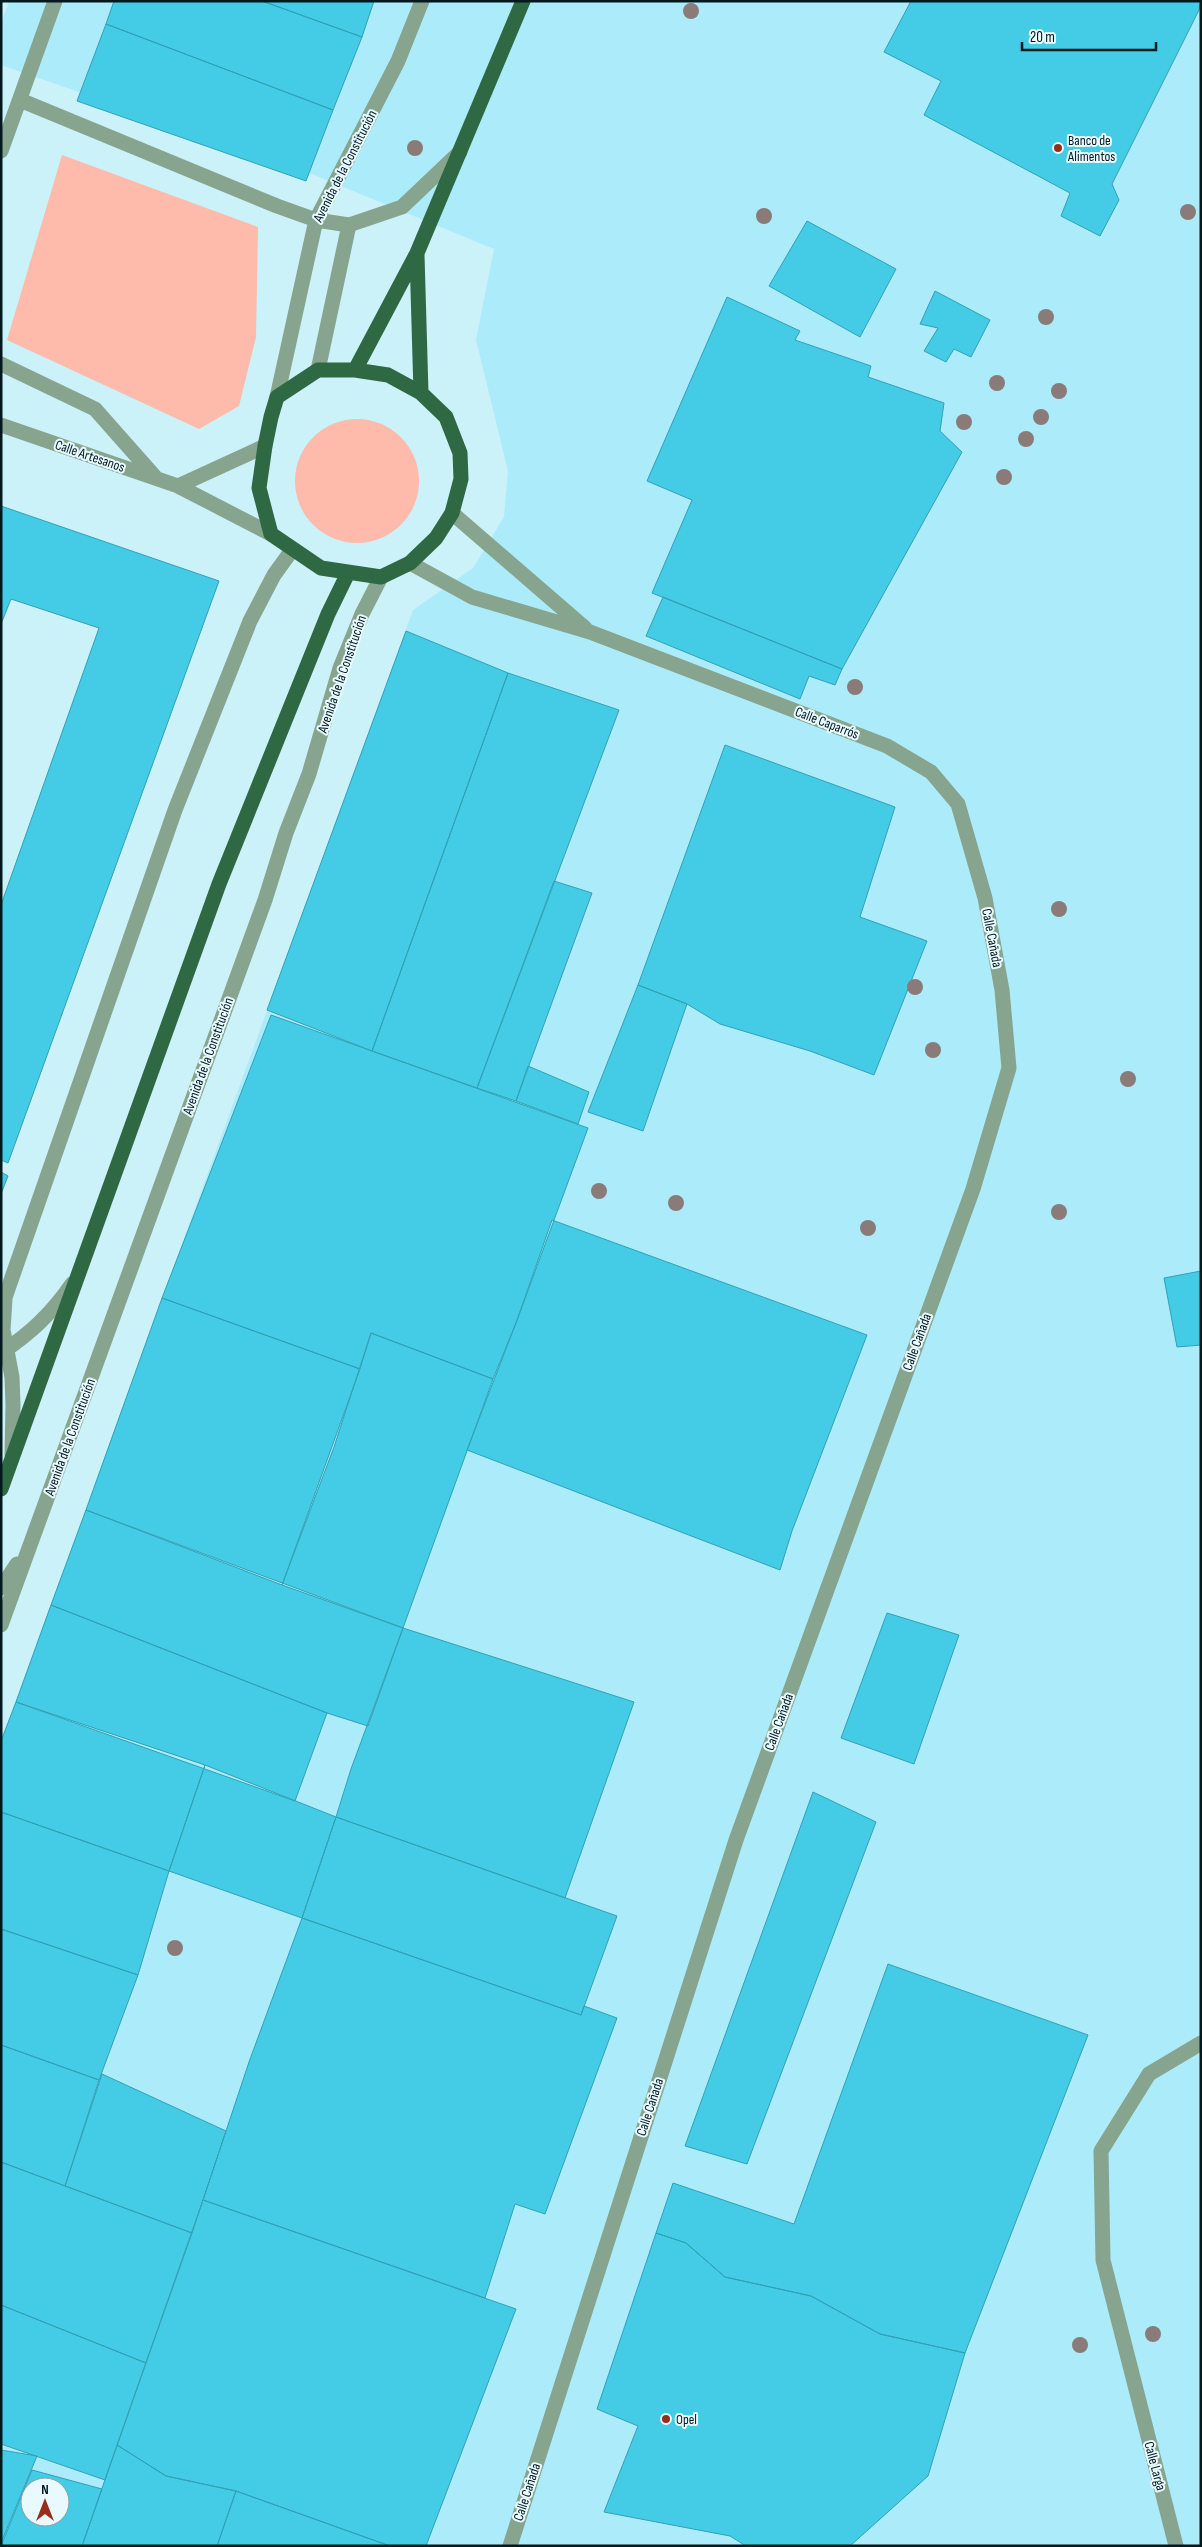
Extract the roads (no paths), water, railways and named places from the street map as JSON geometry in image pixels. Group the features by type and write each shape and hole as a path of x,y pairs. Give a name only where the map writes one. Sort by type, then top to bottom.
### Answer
{"main road":[{"path":"355,370 417,253 523,1"},
{"path":"417,253 421,393"},
{"path":"318,370 355,370 388,375 421,393 446,417 460,453 461,479 452,513 436,538 410,563 381,576 321,568 271,534 259,488 264,446 277,397 318,370"},
{"path":"1,1488 219,884 328,614 348,573"}],"street":[{"path":"1,151 55,1"},
{"name":"Avenida de la Constitución","path":"277,397 316,220 398,61 422,1"},
{"path":"20,100 277,206 316,220 349,225 402,207 460,152"},
{"path":"318,370 349,225"},
{"path":"1,364 95,408 157,479"},
{"name":"Calle Artesanos","path":"1,425 178,486 271,534"},
{"path":"178,486 264,446"},
{"name":"Calle Caparrós","path":"452,513 590,632"},
{"path":"12,1458 13,1405 4,1351 3,1303 175,810 250,621 274,575 292,550"},
{"name":"Calle Caparrós","path":"410,563 472,597 590,632 886,746 931,772 958,804 985,898"},
{"name":"Avenida de la Constitución","path":"1,1625 265,900 286,833 309,774 340,668 362,614 381,576"},
{"name":"Calle Cañada","path":"510,2546 736,1840 973,1189 1009,1068 1002,990 985,898"},
{"path":"4,1351 34,1329 54,1310 78,1277"},
{"name":"Avenida de la Constitución","path":"1,1588 34,1536"},
{"name":"Calle Larga","path":"1176,2546 1103,2260 1100,2152 1149,2074 1201,2043"}],"place":[{"name":"Banco de Alimentos","path":"1058,148"},
{"name":"Opel","path":"666,2419"}]}
